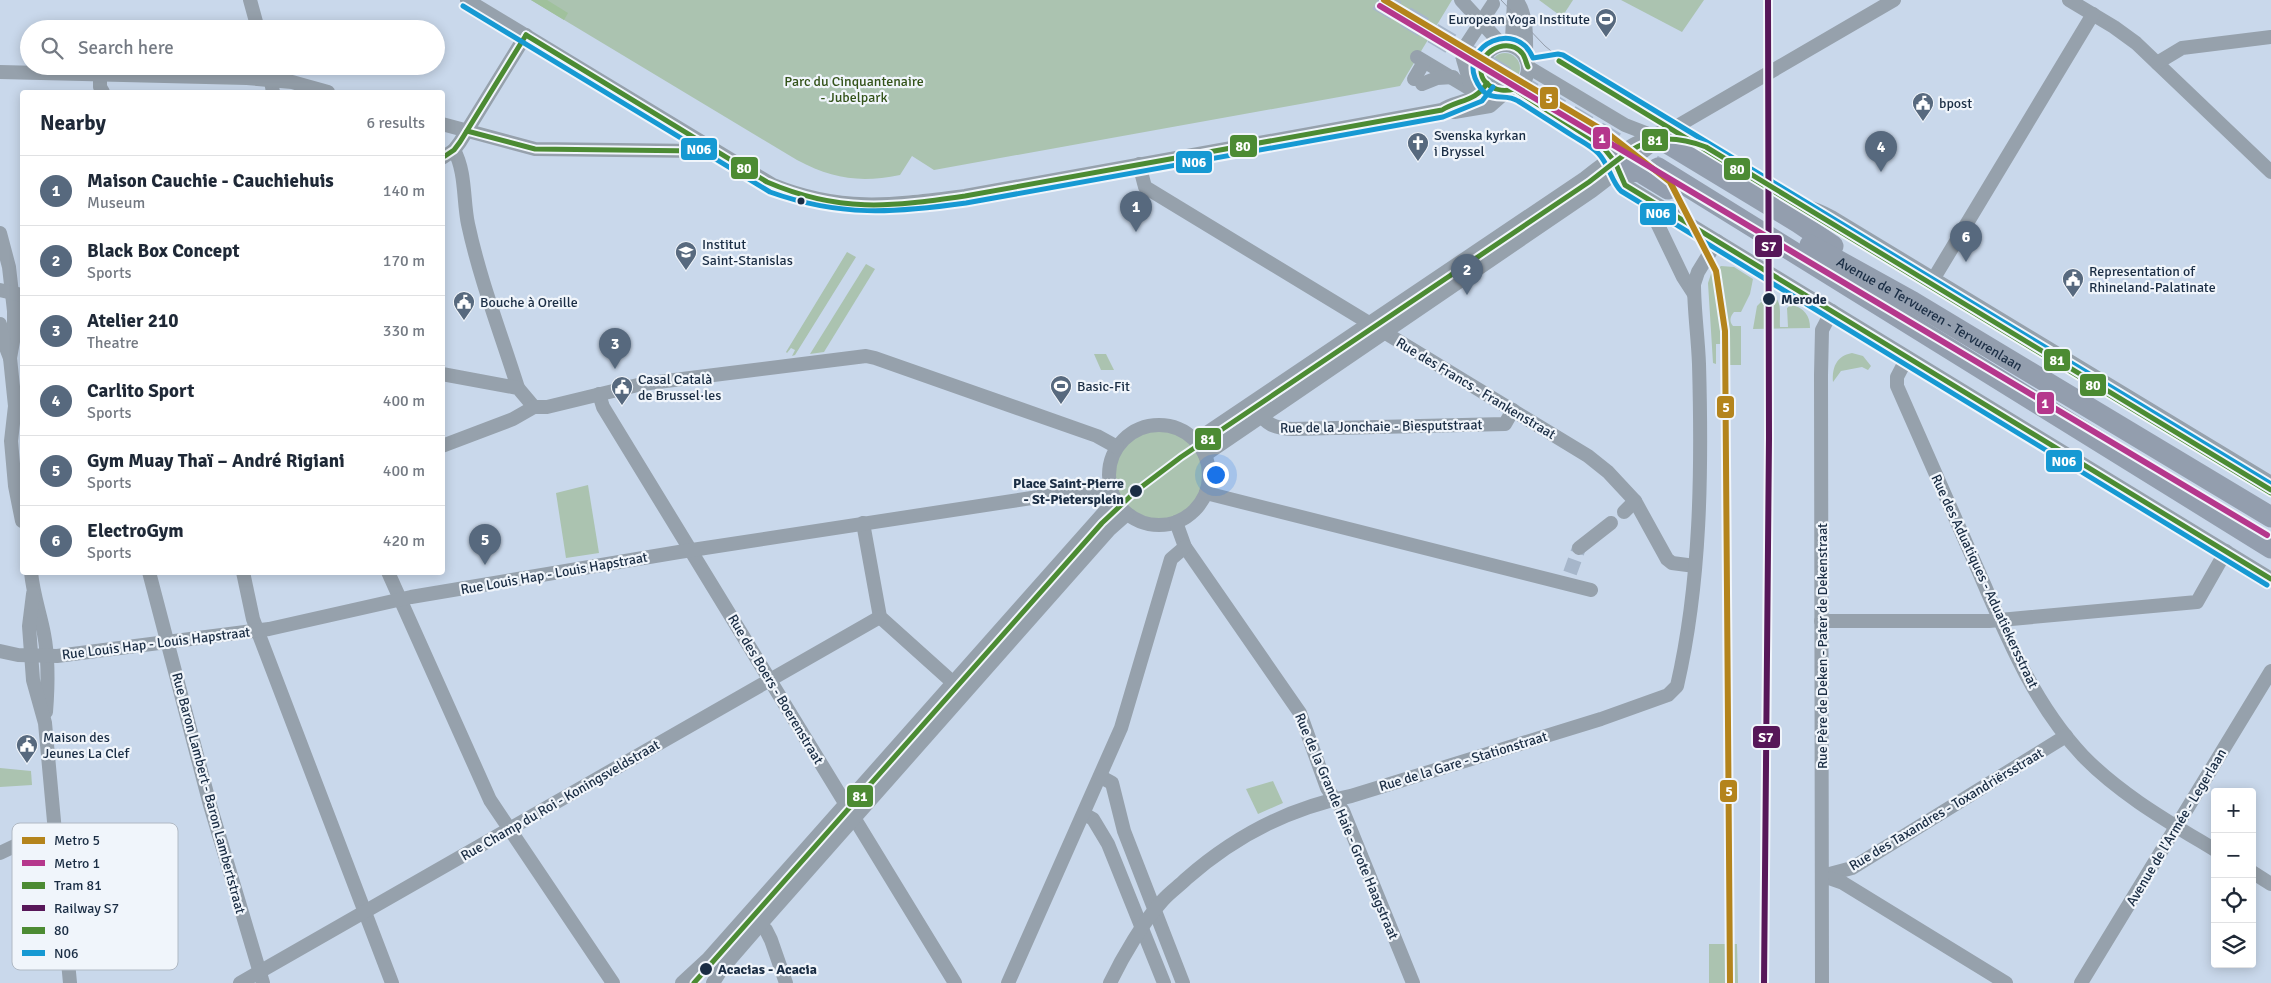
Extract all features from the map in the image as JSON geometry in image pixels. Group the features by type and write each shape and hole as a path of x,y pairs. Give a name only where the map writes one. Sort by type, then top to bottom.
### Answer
{"highway":[{"path":"1663,143 1781,212 1913,302"},
{"name":"Avenue de Tervueren - Tervurenlaan","path":"1663,143 1815,249 1913,302 2271,517"},
{"name":"Avenue de Tervueren - Tervurenlaan","path":"1663,143 1809,260 1880,307 2271,548"},
{"path":"1619,171 1640,172 1801,271 1880,307"}],"street":[{"path":"250,0 256,20"},
{"path":"467,0 773,185 804,196 839,204 866,206 916,203 965,196 1442,110 1448,106 1475,98 1484,91 1485,80 1481,70 1484,56 1495,46 1506,45 1516,48 1527,63"},
{"path":"1461,0 1506,45"},
{"path":"1506,45 1512,39 1515,0"},
{"path":"1442,110 1450,113 1490,106 1525,80 1527,63 1526,34 1520,5 1515,0"},
{"path":"1196,442 1202,436 1370,324 1894,0"},
{"path":"2069,0 2114,27 2157,63 2271,172"},
{"path":"1450,77 1418,82 1421,59 1472,90 1463,59 1466,45 1480,21 1493,4"},
{"path":"1934,278 2093,14"},
{"path":"526,35 467,131 448,154 460,167 468,223 484,284 518,388 534,407"},
{"path":"2157,63 2182,48 2271,37"},
{"name":"Avenue de Tervueren - Tervurenlaan","path":"1527,63 1626,125 1663,143"},
{"path":"0,72 20,73"},
{"path":"102,90 100,75 270,79 292,82 321,90"},
{"path":"1468,76 1485,80 1500,91 1510,90 1602,146 1619,171 1644,197 2271,579"},
{"path":"1450,77 1457,98"},
{"path":"445,125 535,148 698,151 703,144"},
{"name":"Rue des Francs - Frankenstraat","path":"1139,164 1145,187 1588,456 1608,472 1635,502 1668,559 1672,563 1695,566"},
{"path":"1205,454 1385,333 1619,171"},
{"path":"1644,197 1683,276 1694,294"},
{"path":"1781,212 1798,206 1819,210 2270,480"},
{"path":"0,233 10,268 14,336 10,358"},
{"path":"1694,294 1694,284 1698,272 1717,241"},
{"name":"Rue de la Gare - Stationstraat","path":"1110,983 1122,959 1163,900 1205,863 1238,840 1280,817 1320,802 1351,796 1601,719 1668,695 1677,686 1695,566 1700,447 1699,363 1694,294"},
{"name":"Rue Père de Deken - Pater de Dekenstraat","path":"1822,983 1822,330 1832,311"},
{"path":"0,324 2,337 10,358 15,406 20,422"},
{"path":"445,445 505,422 534,407 546,407 642,384 866,356 1097,436 1117,447"},
{"name":"Rue des Aduatiques - Aduatiekersstraat","path":"1907,358 1897,377 1897,386 2029,683 2048,712 2083,756 2120,789 2211,848"},
{"path":"445,375 518,388"},
{"name":"Rue des Boers - Boerenstraat","path":"599,394 603,407 955,983"},
{"name":"Rue de la Jonchaie - Biesputstraat","path":"1252,404 1266,423 1275,428 1292,429 1505,424 1513,410"},
{"path":"15,406 11,441 12,464 20,509"},
{"path":"1159,425 1181,430 1196,442 1205,454 1209,473 1206,493 1194,511 1176,522 1153,525 1138,521 1127,514 1115,500 1110,486 1109,466 1117,447 1136,430 1159,425"},
{"name":"Rue Louis Hap - Louis Hapstraat","path":"0,651 46,655 167,643 258,631 400,599 691,550 1110,486"},
{"path":"1206,493 1568,578 1591,590"},
{"path":"682,983 708,959 1115,500"},
{"path":"1624,512 1635,502"},
{"path":"713,983 721,970 854,818 1109,530 1127,514"},
{"name":"Rue de la Grande Haie - Grote Haagstraat","path":"1176,522 1185,547 1300,713 1327,788 1343,812 1413,983"},
{"path":"864,523 880,617 965,693"},
{"path":"1579,548 1611,523"},
{"path":"1008,983 1122,728 1171,558 1185,547"},
{"path":"1821,621 1911,622 2000,620 2197,602 2226,551"},
{"path":"30,575 33,594 44,634 48,686 45,723"},
{"name":"Rue Baron Lambert - Baron Lambertstraat","path":"150,575 210,805 261,977"},
{"path":"244,575 253,619 392,983"},
{"path":"389,575 490,800 613,983"},
{"path":"33,594 29,626 31,655 34,680 45,723 54,823"},
{"name":"Rue Champ du Roi - Koningsveldstraat","path":"240,983 261,977 365,911 880,617"},
{"name":"Avenue de l'Armée - Legerlaan","path":"2081,983 2271,671"},
{"name":"Rue des Taxandres - Toxandriërsstraat","path":"1822,876 1852,868 2066,736"},
{"path":"1100,777 1112,783 1124,831 1183,983"},
{"path":"1084,814 1093,819 1103,835 1128,891 1164,983"},
{"path":"0,853 12,847"},
{"path":"2256,875 2271,884"},
{"path":"1822,876 1843,883 2006,983"},
{"path":"747,914 766,930 786,983"},
{"path":"69,970 70,983"}],"green space":[{"name":"Parc du Cinquantenaire - Jubelpark","path":"531,0 1452,0 1400,86 934,170 912,156 900,175 859,179 835,175 797,160"},
{"path":"531,0 547,0 568,13 564,20"},
{"path":"1539,0 1573,0 1562,17"},
{"path":"1621,0 1704,0 1682,32"},
{"path":"1505,53 1516,57 1520,68 1516,79 1505,83 1494,79 1490,68 1494,57"},
{"path":"847,252 856,257 795,355 792,356 795,350 791,348 786,352"},
{"path":"866,264 875,269 824,352 810,354"},
{"path":"1721,266 1734,267 1753,279 1750,294 1741,312 1734,312 1730,319 1733,326 1741,326 1741,365 1727,365 1727,344 1716,344 1716,364 1713,363 1708,283 1711,274"},
{"path":"1768,294 1779,302 1780,327 1788,327 1787,308 1792,304 1806,313 1810,328 1753,329 1757,306 1762,301 1760,300"},
{"path":"1852,353 1863,356 1871,366 1868,370 1862,367 1841,371 1833,382 1833,372 1836,363 1842,357"},
{"path":"1094,354 1106,354 1114,370 1101,370"},
{"path":"1159,431 1176,434 1184,438 1196,450 1200,458 1203,475 1200,492 1196,500 1184,512 1176,516 1159,519 1142,516 1134,512 1122,500 1118,492 1115,475 1118,458 1122,450 1134,438 1142,434"},
{"path":"588,485 599,553 566,558 556,493"},
{"path":"0,768 31,771 32,785 0,787"},
{"path":"1273,781 1283,803 1258,814 1246,789"},
{"path":"1709,944 1737,944 1738,983 1709,983"}],"tunnel":[{"path":"1378,0 1658,168"},
{"path":"1570,573 1579,548"}],"tram line":[{"path":"1501,0 1545,46 1566,63 1706,147"},
{"name":"81","path":"694,983 1102,523 1136,491 1181,457 1643,144 1656,140 1670,139 1686,141 1706,147 2271,490"},
{"path":"1495,246 1537,224"}],"metro line":[{"name":"5","path":"1384,0 1606,132 1670,182 1716,271 1725,331 1730,983"},
{"name":"1","path":"1380,6 2267,535"}],"rail line":[{"name":"S7","path":"1764,983 1769,438 1768,0"}],"transit line":[{"name":"N06","path":"463,6 770,192 820,206 867,211 891,211 966,203 1443,117 1482,101 1493,87"},
{"name":"80","path":"526,35 767,182 818,199 865,205 913,203 965,196 1442,110 1473,97 1487,83"},
{"name":"80","path":"445,156 454,150 460,142 526,35"},
{"name":"N06","path":"2267,585 1621,191 1602,157 1592,148 1518,101 1507,97 1495,97 1485,92 1475,78 1473,66 1476,56 1483,47 1493,41 1504,38 1515,40 1525,46 1533,58 1563,55 2271,484"},
{"name":"80","path":"1514,89 1495,89 1485,82 1481,71 1484,58 1493,49 1511,46 1522,53 1528,67"},
{"name":"80","path":"1559,61 2271,493"},
{"name":"80","path":"1514,89 1602,146 1615,162 1625,185 2271,579"},
{"name":"80","path":"467,131 535,149 698,151 703,144"}],"place":[{"name":"European Yoga Institute","path":"1606,38"},
{"name":"bpost","path":"1923,122"},
{"name":"Svenska kyrkan i Bryssel","path":"1418,162"},
{"name":"Carlito Sport","path":"1881,172"},
{"name":"Maison Cauchie - Cauchiehuis","path":"1136,232"},
{"name":"ElectroGym","path":"1966,262"},
{"name":"Institut Saint-Stanislas","path":"686,271"},
{"name":"Black Box Concept","path":"1467,295"},
{"name":"Representation of Rhineland-Palatinate","path":"2073,298"},
{"name":"Merode","path":"1769,299"},
{"name":"Bouche à Oreille","path":"464,321"},
{"name":"Atelier 210","path":"615,369"},
{"name":"Basic-Fit","path":"1061,405"},
{"name":"Casal Català de Brussel·les","path":"622,406"},
{"name":"Place Saint-Pierre - St-Pietersplein","path":"1136,491"},
{"name":"Gym Muay Thaï – André Rigiani","path":"485,565"},
{"name":"Maison des Jeunes La Clef","path":"27,764"},
{"name":"Acacias - Acacia","path":"706,969"}]}
